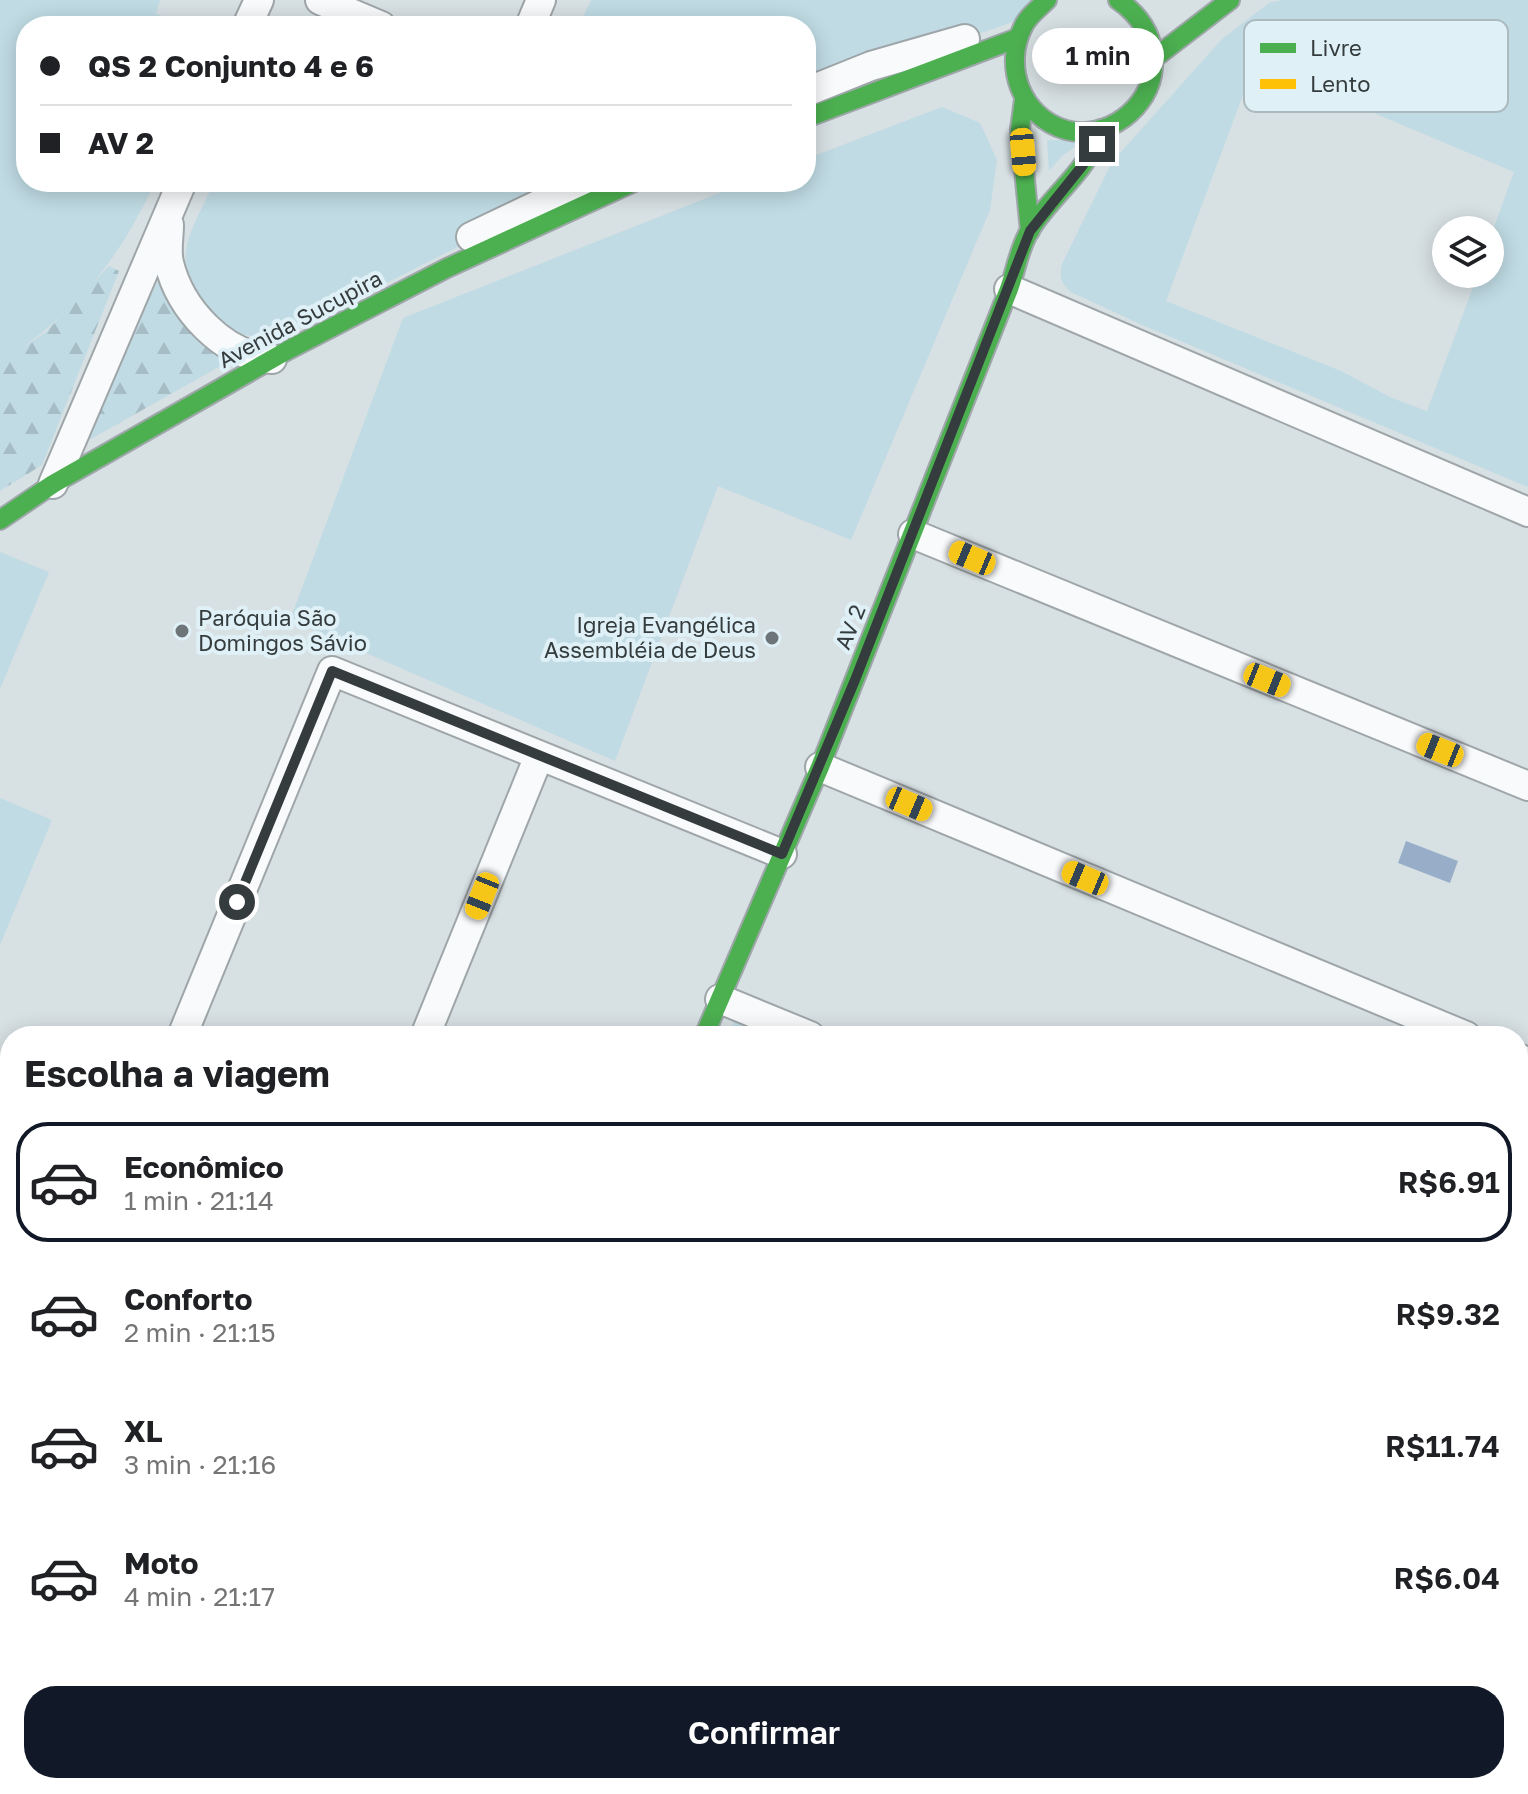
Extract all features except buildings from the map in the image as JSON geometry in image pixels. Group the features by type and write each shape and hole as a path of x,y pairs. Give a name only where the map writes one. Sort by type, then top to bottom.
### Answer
{"street":[{"path":"320,0 358,16"},
{"path":"816,88 871,66 961,41 1013,22 1039,0"},
{"path":"816,114 1015,39 1034,9 1047,0"},
{"path":"1123,4 1153,0"},
{"path":"1153,59 1230,0"},
{"path":"964,57 1009,85 1044,121 1087,132 1101,129 1129,115 1140,103 1152,75 1153,59 1146,30 1123,4"},
{"name":"AV 2","path":"1015,39 1009,85 1020,129 1030,231"},
{"name":"AV 2","path":"708,1026 820,767 1030,231 1083,165 1097,144 1101,129"},
{"path":"58,473 178,192"},
{"path":"0,520 58,473 510,217 564,192"},
{"name":"Avenida Sucupira","path":"260,356 612,192"},
{"path":"171,208 169,262 184,298 215,336 234,348 260,356"},
{"path":"1009,289 1528,512"},
{"path":"913,534 1528,786"},
{"path":"186,1026 332,671 782,854"},
{"path":"429,1026 539,756"},
{"path":"820,767 1442,1026"},
{"path":"720,999 786,1026"}],"green space":[{"path":"0,0 160,0 156,14 162,16 16,16 16,192 150,192 109,262 72,306 0,363"},
{"path":"591,0 1039,0 1013,22 816,89 816,16 584,16"},
{"path":"1283,0 1528,0 1528,487 1140,324 1071,292 1063,283 1062,264 1112,162 1222,39 1244,22 1244,92 1166,301 1341,371 1392,398 1427,411 1473,288 1504,288 1504,216 1498,216 1514,172 1371,112 1508,112 1508,20 1247,20 1269,3"},
{"path":"942,107 980,123 997,160 990,210 851,540 718,486 615,761 290,620 403,318 722,192 816,192 816,155"},
{"path":"1047,140 1084,140 1062,156 1049,171"},
{"path":"209,192 567,192 277,338 228,330 214,321 200,304 190,283 185,261 194,225"},
{"path":"109,266 119,271 42,465 0,491 0,363 46,332"},
{"path":"160,277 168,303 210,351 240,355 75,448"},
{"path":"0,552 49,572 0,689"},
{"path":"0,798 52,820 0,945"},
{"path":"735,1019 752,1026 732,1026"}],"shaded area":[{"path":"1406,841 1458,861 1450,883 1398,863"}],"traffic: fast":[{"path":"1047,0 1023,27 1017,42 1016,73 1027,102 1037,114 1066,130 1081,132 1096,131 1124,118 1144,96 1150,82 1153,56 1149,37 1140,21 1118,0"},
{"path":"1153,59 1230,0"},
{"path":"816,114 1015,39"},
{"path":"1024,100 1020,129 1030,231"},
{"path":"708,1026 820,767 1009,289 1023,244 1039,217 1088,157 1101,129"},
{"path":"0,520 53,484 288,350 447,268 612,192"}],"place":[{"name":"Paróquia São Domingos Sávio","path":"182,631"},
{"name":"Igreja Evangélica Assembléia de Deus","path":"772,638"}],"route":[{"path":"237,902 332,671 782,854 855,680 1030,231 1097,144"}]}
